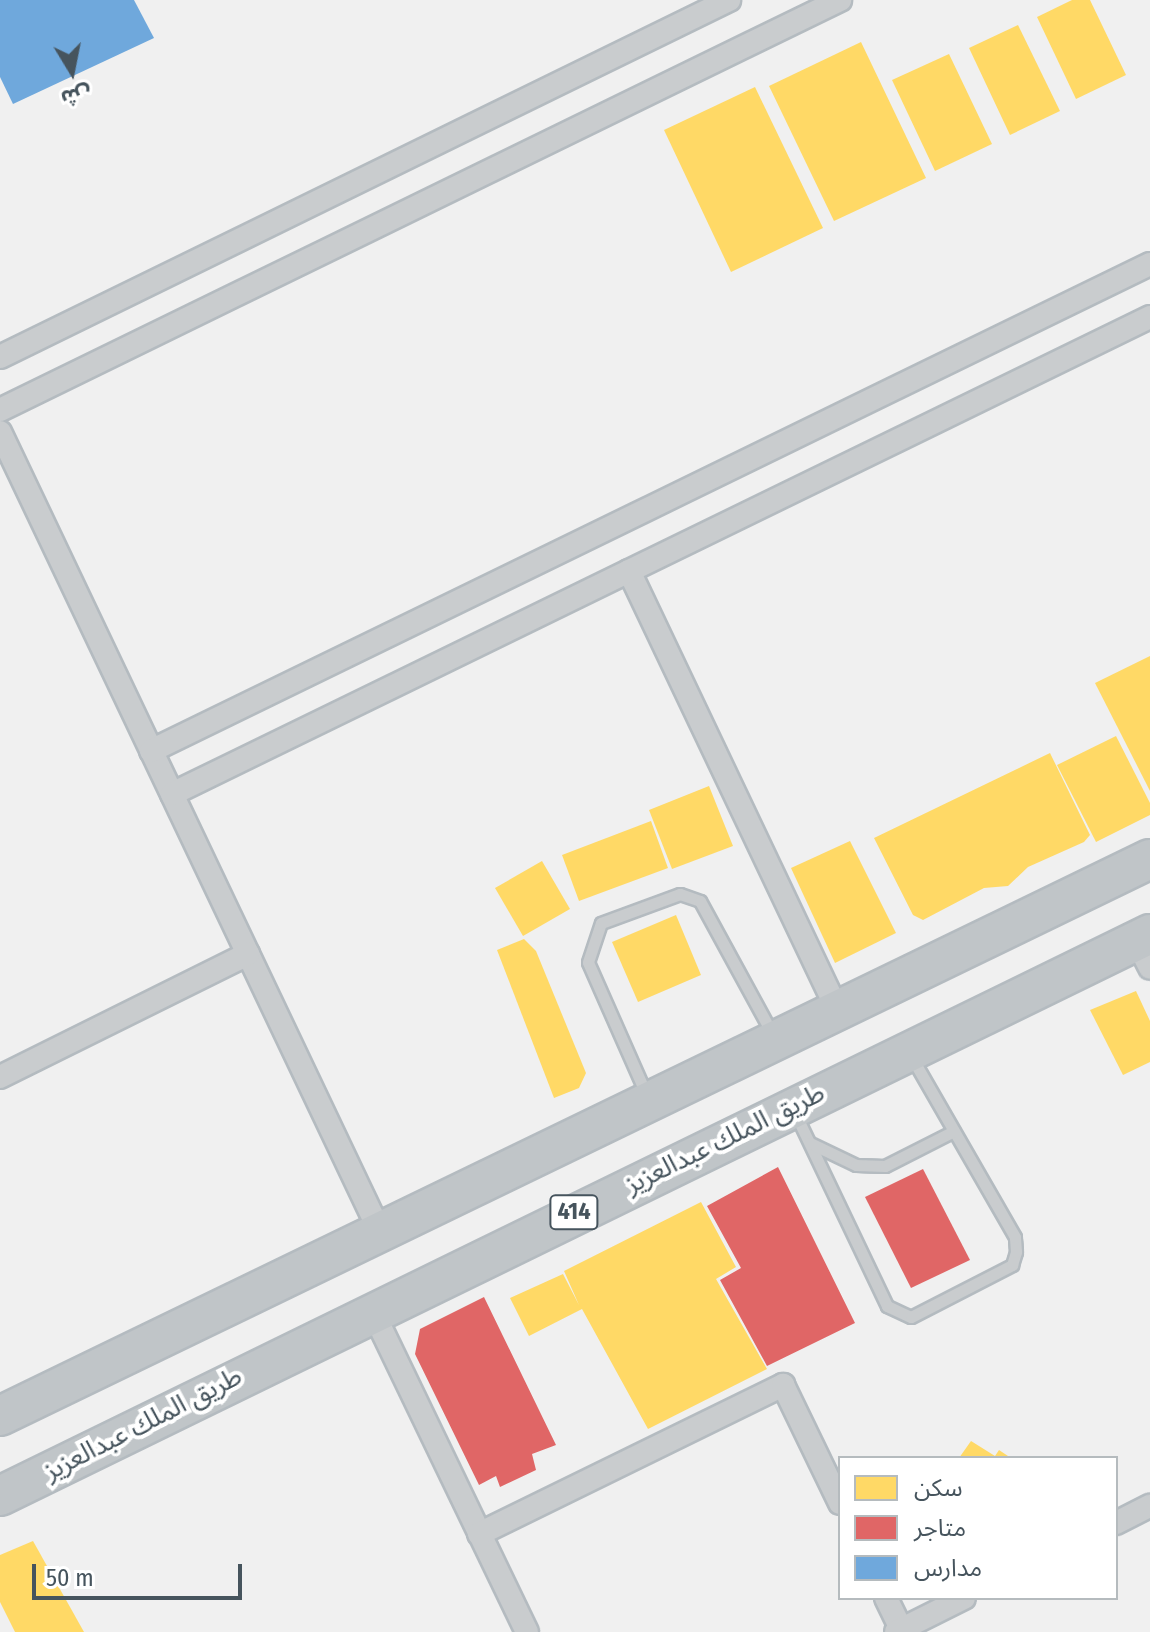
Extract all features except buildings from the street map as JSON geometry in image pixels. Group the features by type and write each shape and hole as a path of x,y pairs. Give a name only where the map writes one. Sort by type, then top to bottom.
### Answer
{"highway":[{"name":"414","path":"0,1416 1150,859"},
{"name":"طريق الملك عبدالعزيز","path":"0,1496 372,1310 908,1050 1145,947"}],"street":[{"path":"0,357 729,0"},
{"path":"0,410 840,0"},
{"path":"151,751 1150,264"},
{"path":"172,794 1150,317"},
{"path":"0,432 380,1232"},
{"path":"629,571 837,1009"},
{"path":"0,1077 248,954"},
{"path":"372,1310 527,1632"},
{"path":"479,1534 783,1385 838,1499"},
{"path":"1118,1522 1150,1506"},
{"path":"887,1600 898,1631 960,1600"}],"lane":[{"path":"649,1100 588,962 601,923 680,894 700,901 719,926 775,1039"},
{"path":"792,1107 887,1306 911,1317 1012,1265 1016,1252 1015,1237 908,1050"},
{"path":"810,1143 856,1165 885,1166 954,1131"}]}
